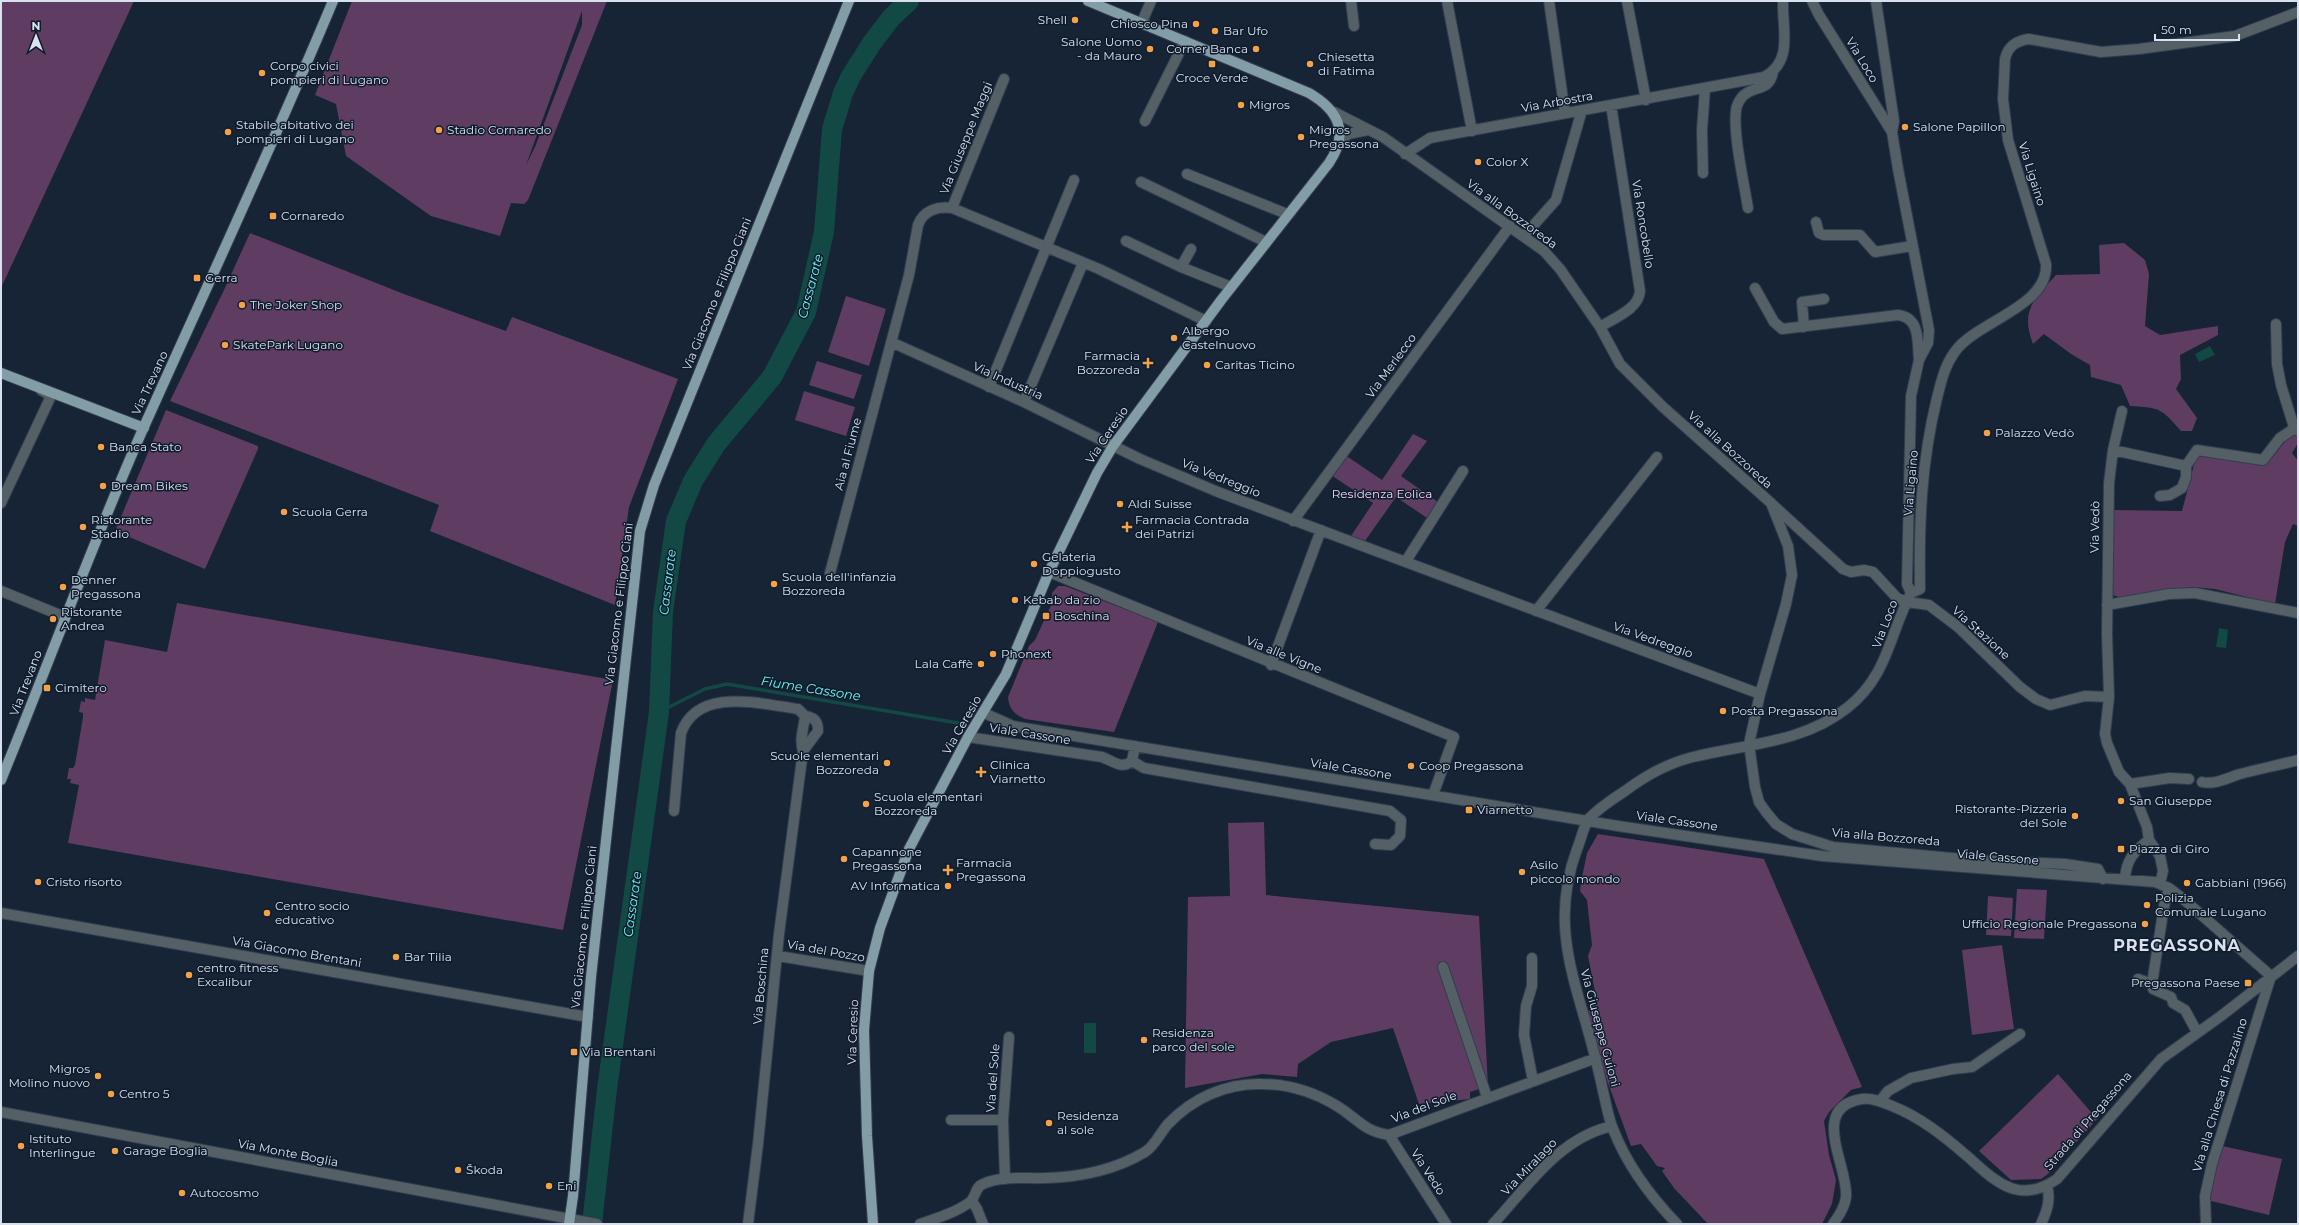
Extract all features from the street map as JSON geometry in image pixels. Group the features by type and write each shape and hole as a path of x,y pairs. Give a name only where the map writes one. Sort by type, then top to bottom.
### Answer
{"main road":[{"name":"Via Trevano","path":"1,780 65,616 144,428 254,184 333,1"},
{"name":"Via Giacomo e Filippo Ciani","path":"573,1221 588,1016 640,531 654,485 849,1"},
{"name":"Via alla Bozzoreda","path":"1088,1 1142,22 1308,93 1321,100 1334,112"},
{"path":"1334,112 1340,131 1340,143"},
{"name":"Via Ceresio","path":"873,1224 867,1136 864,1030 869,971 880,928 909,849 968,737 1006,674 1049,572 1097,473 1113,446 1287,214 1329,163 1340,143"},
{"path":"1,373 144,428"}],"street":[{"path":"1142,22 1151,1"},
{"path":"1351,1 1354,26"},
{"path":"1448,1 1472,131"},
{"path":"1549,1 1564,113"},
{"path":"1627,1 1646,100"},
{"path":"1748,208 1736,131 1736,108 1745,95 1767,86 1772,80 1773,72 1779,66 1785,50 1783,1"},
{"name":"Via Loco","path":"1812,1 1818,15 1892,132"},
{"name":"Via Loco","path":"1588,821 1638,781 1673,762 1749,744 1790,738 1830,720 1848,707 1875,677 1890,648 1909,598 1907,584 1909,428 1911,396 1919,360 1928,343 1929,330 1912,246 1892,132 1894,121 1876,1"},
{"name":"Via Ligaino","path":"1909,598 1920,589 1919,554 1922,472 1931,422 1948,362 1964,341 1999,320 2032,296 2044,282 2047,274 2046,264 2006,125 2003,99 2007,50 2018,41 2028,39 2101,52 2171,46 2235,36 2298,12"},
{"path":"1145,121 1185,41"},
{"name":"Via Arbostra","path":"1405,154 1430,138 1758,79 1773,72"},
{"name":"Via Giuseppe Maggi","path":"952,208 1004,79"},
{"path":"1703,173 1702,130 1705,89"},
{"name":"Via Roncobello","path":"1600,327 1636,305 1639,299 1640,291 1611,105"},
{"path":"1524,236 1556,200 1582,110"},
{"name":"Via alla Bozzoreda","path":"1334,112 1382,137 1524,236 1551,258 1600,327 1620,364 1669,412 1771,503 1788,546 1792,575 1786,604 1760,694 1749,744 1755,787 1759,802 1776,824 1800,838 1833,847 1974,860 2065,864 2098,869 2104,879"},
{"path":"1340,143 1348,134 1368,130"},
{"path":"1187,174 1287,214"},
{"path":"989,387 1074,180"},
{"path":"1141,182 1266,242"},
{"name":"Via Giuseppe Maggi","path":"891,342 909,275 920,218 934,209 942,207 952,208 1046,247 1206,321"},
{"path":"1816,222 1819,233 1824,235 1860,235 1875,252 1912,246"},
{"name":"Via Merlecco","path":"1293,521 1510,226"},
{"path":"1126,241 1181,267 1232,287"},
{"path":"1181,267 1191,249"},
{"path":"1024,402 1083,263"},
{"name":"Via Loco","path":"1755,288 1774,322 1782,329 1898,315 1905,316 1914,323 1917,330 1919,360"},
{"path":"1804,326 1802,302 1824,299"},
{"path":"2160,496 2170,495 2182,488 2186,477 2186,466 2197,450 2263,460 2280,438 2297,429 2281,385 2277,364 2276,324"},
{"name":"Via Industria","path":"891,342 1024,402 1113,446"},
{"name":"Aia al Fiume","path":"830,573 891,342"},
{"path":"1,503 51,396 28,383"},
{"name":"Via Vedò","path":"2109,697 2107,605 2108,483 2113,450 2122,410"},
{"name":"Via Vedreggio","path":"1113,446 1211,489 1293,521 1406,561 1760,694"},
{"path":"2113,450 2186,466"},
{"path":"1536,611 1657,457"},
{"path":"1406,561 1463,471"},
{"name":"Via Stazione","path":"1771,503 1843,569 1851,572 1864,570 1873,572 1897,598 1909,598 1929,605 1958,627 2020,687 2036,699 2050,705 2086,696 2109,697"},
{"path":"1272,665 1321,530"},
{"name":"Via alle Vigne","path":"1049,572 1272,665 1454,737 1433,795"},
{"path":"1,591 65,616"},
{"path":"2107,605 2180,593 2217,596 2298,613"},
{"path":"2109,697 2105,734 2107,743 2119,772 2130,784 2147,827 2150,840 2160,856 2163,871 2164,906 2152,984 2153,989 2171,997 2173,1003 2185,1010 2197,1032"},
{"name":"Via Boschina","path":"674,811 682,733 686,721 701,707 732,700 798,709 805,716 814,718 818,722 818,731 803,751"},
{"name":"Viale Cassone","path":"984,712 1013,726 1618,826 1822,856 2104,879 2125,879 2164,886"},
{"name":"Via Boschina","path":"748,1224 778,956 779,934 803,751 801,746 805,716"},
{"name":"Viale Cassone","path":"968,737 1102,757 1120,765 1127,765 1132,761 1144,768 1390,810 1401,820 1400,836 1391,845 1375,844"},
{"path":"1132,761 1134,746"},
{"path":"2202,782 2208,783 2220,781 2240,774 2298,760"},
{"path":"2130,784 2170,778 2189,779"},
{"name":"Via Giuseppe Guioni","path":"1588,821 1575,854 1564,912 1569,963 1596,1058 1612,1126 1620,1146 1643,1185 1677,1224"},
{"path":"2125,879 2130,857 2150,840"},
{"path":"2164,886 2271,976"},
{"name":"Via Giacomo Brentani","path":"1,913 588,1016"},
{"name":"Via del Pozzo","path":"778,956 869,971"},
{"name":"Strada di Pregassona","path":"1833,1224 1844,1207 1846,1197 1845,1178 1833,1134 1836,1117 1848,1104 1868,1098 1880,1101 1922,1121 2002,1184 2020,1190 2031,1190 2047,1186 2056,1179 2151,1069 2171,1051 2221,1016 2298,956"},
{"path":"1532,958 1532,986 1526,1006 1524,1035 1533,1081"},
{"path":"1443,967 1487,1097"},
{"name":"Via alla Chiesa di Pazzalino","path":"2206,1224 2205,1196 2212,1164 2271,976"},
{"path":"2138,979 2152,984"},
{"path":"1880,1101 1888,1091 1912,1078 1953,1069 1972,1067 2020,1034"},
{"name":"Via del Sole","path":"1005,1179 1003,1120 1009,1037"},
{"name":"Via del Sole","path":"920,1224 951,1213 972,1201 976,1189 983,1184 1005,1179 1083,1175 1115,1167 1147,1150 1178,1114 1191,1104 1207,1095 1241,1085 1262,1084 1294,1087 1338,1106 1365,1128 1375,1133 1389,1135 1487,1097 1596,1058"},
{"name":"Via Monte Boglia","path":"1,1112 573,1221 597,1224"},
{"name":"Via del Sole","path":"951,1120 1003,1120"},
{"name":"Via Miralago","path":"1493,1224 1560,1151 1599,1129 1612,1126"},
{"name":"Via Vedo","path":"1389,1135 1446,1224"},
{"path":"2041,1224 2048,1205 2049,1194 2047,1186"},
{"path":"972,1201 978,1209 983,1224"}],"green space":[{"path":"1,1 134,1 1,288"},
{"name":"Stadio Cornaredo","path":"352,1 607,1 528,200 524,204 511,203 500,236 431,216 346,156 336,104 315,95","holes":["582,11 582,25 535,147 526,165"]},
{"path":"250,233 404,294 506,331 512,317 678,379 629,507 615,605 430,531 439,505 170,401"},
{"path":"2124,243 2145,260 2149,274 2145,326 2160,335 2218,326 2218,335 2180,355 2181,379 2176,389 2197,418 2192,431 2181,431 2160,411 2130,406 2121,385 2091,377 2090,365 2071,354 2044,334 2033,344 2029,332 2029,314 2031,306 2048,283 2056,275 2100,274 2099,245"},
{"path":"846,296 886,309 869,366 828,352"},
{"path":"817,361 862,375 854,399 809,385"},
{"path":"804,391 855,407 846,436 795,420"},
{"path":"166,410 258,446 205,569 115,531"},
{"path":"2293,432 2298,436 2298,443 2292,453 2298,461 2298,526 2293,524 2285,542 2275,604 2215,589 2193,587 2121,598 2113,595 2111,510 2182,511 2197,453 2270,460"},
{"name":"Residenza Eolica","path":"1413,434 1427,441 1401,476 1438,502 1427,518 1396,497 1365,541 1351,536 1373,503 1331,475 1345,455 1382,480"},
{"path":"1058,586 1065,586 1158,622 1114,732 1025,719 1015,713 1011,708 1008,697 1029,646 1035,640 1053,601 1052,593"},
{"path":"177,603 613,680 563,930 68,843 79,785 70,783 71,779 67,779 69,768 73,768 75,765 83,717 83,713 79,712 81,701 85,702 85,698 95,700 105,640 167,652"},
{"path":"1264,822 1266,895 1479,916 1488,1086 1470,1092 1470,1099 1419,1104 1393,1028 1331,1042 1298,1064 1297,1077 1262,1074 1185,1088 1188,897 1230,896 1228,823"},
{"path":"1598,834 1764,859 1862,1087 1851,1090 1829,1112 1824,1121 1829,1155 1836,1180 1832,1204 1822,1224 1708,1224 1674,1188 1662,1171 1665,1168 1657,1166 1641,1144 1631,1146 1585,1020 1596,996 1588,956 1592,945 1587,900 1580,891 1587,853"},
{"path":"2017,889 2047,890 2044,939 2014,938"},
{"path":"1988,896 2013,898 2011,936 1986,935"},
{"path":"2002,945 2014,1029 1972,1035 1962,950"},
{"path":"2058,1074 2097,1119 2048,1174 2041,1179 2011,1180 1979,1151"},
{"path":"2222,1146 2282,1159 2269,1215 2207,1200"}],"shaded area":[{"path":"2210,346 2215,355 2199,362 2195,354"},
{"path":"2219,628 2228,630 2226,648 2216,647"},
{"path":"1084,1023 1096,1023 1096,1053 1084,1053"}],"waterway":[{"name":"Cassarate","path":"592,1224 607,1089 659,712 663,612 676,521 693,481 716,444 772,377 806,312 824,232 832,129 843,93 851,76 872,43 891,18 909,1"},
{"name":"Fiume Cassone","path":"659,712 705,689 727,684 964,724"}],"place":[{"name":"Shell","path":"1075,20"},
{"name":"Chiosco Pina","path":"1196,24"},
{"name":"Bar Ufo","path":"1215,31"},
{"name":"Salone Uomo - da Mauro","path":"1150,49"},
{"name":"Corner Banca","path":"1256,49"},
{"name":"Croce Verde","path":"1212,64"},
{"name":"Chiesetta di Fatima","path":"1310,64"},
{"name":"Corpo civici pompieri di Lugano","path":"262,73"},
{"name":"Migros","path":"1241,105"},
{"name":"Salone Papillon","path":"1905,127"},
{"name":"Stadio Cornaredo","path":"439,130"},
{"name":"Stabile abitativo dei pompieri di Lugano","path":"228,132"},
{"name":"Migros Pregassona","path":"1301,137"},
{"name":"Color X","path":"1478,162"},
{"name":"Cornaredo","path":"273,216"},
{"name":"Gerra","path":"197,278"},
{"name":"The Joker Shop","path":"242,305"},
{"name":"Albergo Castelnuovo","path":"1174,338"},
{"name":"SkatePark Lugano","path":"225,345"},
{"name":"Farmacia Bozzoreda","path":"1148,363"},
{"name":"Caritas Ticino","path":"1207,365"},
{"name":"Palazzo Vedò","path":"1987,433"},
{"name":"Banca Stato","path":"101,447"},
{"name":"Dream Bikes","path":"103,486"},
{"name":"Aldi Suisse","path":"1120,504"},
{"name":"Scuola Gerra","path":"284,512"},
{"name":"Ristorante Stadio","path":"83,527"},
{"name":"Farmacia Contrada dei Patrizi","path":"1127,527"},
{"name":"Gelateria Doppiogusto","path":"1034,564"},
{"name":"Scuola dell'infanzia Bozzoreda","path":"774,584"},
{"name":"Denner Pregassona","path":"63,587"},
{"name":"Kebab da zio","path":"1015,600"},
{"name":"Boschina","path":"1046,616"},
{"name":"Ristorante Andrea","path":"53,619"},
{"name":"Phonext","path":"993,654"},
{"name":"Lala Caffè","path":"981,664"},
{"name":"Cimitero","path":"47,688"},
{"name":"Posta Pregassona","path":"1723,711"},
{"name":"Scuole elementari Bozzoreda","path":"887,763"},
{"name":"Coop Pregassona","path":"1411,766"},
{"name":"Clinica Viarnetto","path":"981,772"},
{"name":"San Giuseppe","path":"2121,801"},
{"name":"Scuola elementari Bozzoreda","path":"866,804"},
{"name":"Viarnetto","path":"1469,810"},
{"name":"Ristorante-Pizzeria del Sole","path":"2075,816"},
{"name":"Piazza di Giro","path":"2121,849"},
{"name":"Capannone Pregassona","path":"844,859"},
{"name":"Farmacia Pregassona","path":"948,870"},
{"name":"Asilo piccolo mondo","path":"1522,872"},
{"name":"Cristo risorto","path":"38,882"},
{"name":"Gabbiani (1966)","path":"2187,883"},
{"name":"AV Informatica","path":"948,886"},
{"name":"Polizia Comunale Lugano","path":"2147,905"},
{"name":"Centro socio educativo","path":"267,913"},
{"name":"Ufficio Regionale Pregassona","path":"2145,924"},
{"name":"Bar Tilia","path":"396,957"},
{"name":"centro fitness Excalibur","path":"189,975"},
{"name":"Pregassona Paese","path":"2248,983"},
{"name":"Residenza parco del sole","path":"1144,1040"},
{"name":"Via Brentani","path":"574,1052"},
{"name":"Migros Molino nuovo","path":"98,1076"},
{"name":"Centro 5","path":"111,1094"},
{"name":"Residenza al sole","path":"1049,1123"},
{"name":"Istituto Interlingue","path":"21,1146"},
{"name":"Garage Boglia","path":"115,1151"},
{"name":"Škoda","path":"458,1170"},
{"name":"Eni","path":"549,1186"},
{"name":"Autocosmo","path":"182,1193"}],"district":[{"name":"PREGASSONA","path":"2177,945"}]}
